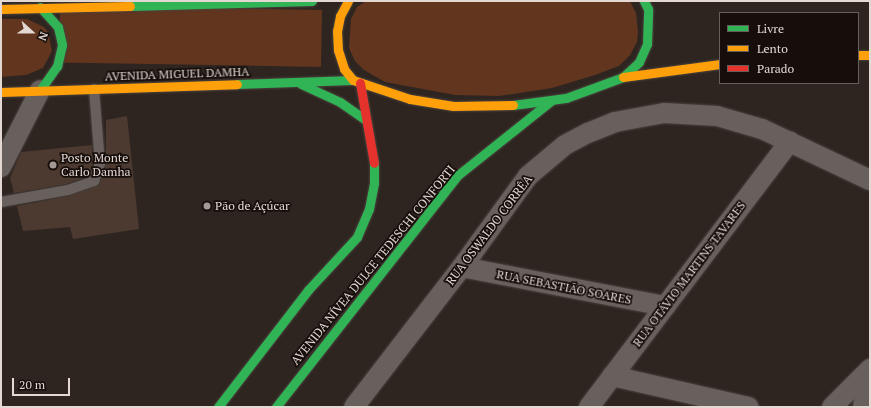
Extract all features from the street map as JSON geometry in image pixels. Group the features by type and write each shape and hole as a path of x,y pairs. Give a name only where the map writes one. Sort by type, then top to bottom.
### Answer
{"main road":[{"path":"1,9 312,1"},
{"path":"218,407 308,290 357,237 369,209 374,183 374,152 356,82 344,69 338,50 337,31 340,16 348,1"},
{"path":"623,77 639,62 647,44 650,28 648,9 644,1"},
{"path":"40,7 53,19 62,45 57,66 40,90"},
{"path":"859,55 870,55"},
{"path":"356,82 410,100 453,106 498,107 552,100 623,77 719,64"},
{"name":"AVENIDA MIGUEL DAMHA","path":"1,92 356,82"},
{"path":"298,83 340,102 366,120"},
{"name":"AVENIDA NÍVEA DULCE TEDESCHI CONFORTI","path":"276,407 458,175 552,100"}],"street":[{"path":"1,167 40,90"},
{"name":"RUA OSWALDO CORRÊA","path":"354,407 462,267 528,176 565,145 615,122 664,113 717,116 762,129 790,140 825,160 870,180"},
{"name":"RUA OTÁVIO MARTINS TAVARES","path":"588,407 790,140"},
{"name":"RUA SEBASTIÃO SOARES","path":"462,267 665,306"},
{"path":"832,407 870,369"},
{"path":"863,407 870,369"},
{"path":"612,376 749,407"}],"lane":[{"path":"1,202 68,190 94,181 100,164 94,89"}],"shaded area":[{"path":"366,1 630,1 636,13 638,32 637,42 630,55 619,66 552,88 499,96 455,95 385,82 364,70 355,61 349,48 351,19 357,7"},
{"path":"60,5 322,10 321,67 59,62"},
{"path":"1,19 27,19 44,27 48,32 52,51 43,68 26,75 1,77"}],"building":[{"path":"127,116 139,229 73,239 70,227 23,231 17,206 69,196 99,185 106,164 106,120"},
{"name":"Posto Monte Carlo Damha","path":"92,145 93,163 89,176 66,184 14,193 10,178 21,152"}],"traffic: fast":[{"path":"130,6 312,1"},
{"path":"513,105 566,98 623,77 639,62 647,44 648,9 644,1"},
{"path":"40,7 58,27 62,45 57,66 40,90"},
{"path":"237,84 353,80"},
{"path":"301,84 340,102 366,120"},
{"path":"276,407 458,175 552,100"},
{"path":"218,407 308,290 357,237 369,209 374,183 374,163"}],"traffic: slow":[{"path":"348,1 340,16 337,31 338,50 344,69 353,80 410,99 453,106 513,105"},
{"path":"1,9 130,6"},
{"path":"859,55 870,55"},
{"path":"623,77 719,64"},
{"path":"1,92 237,84"}],"traffic: jam":[{"path":"360,83 374,163"}],"place":[{"name":"Posto Monte Carlo Damha","path":"53,165"},
{"name":"Pão de Açúcar","path":"207,206"}]}
